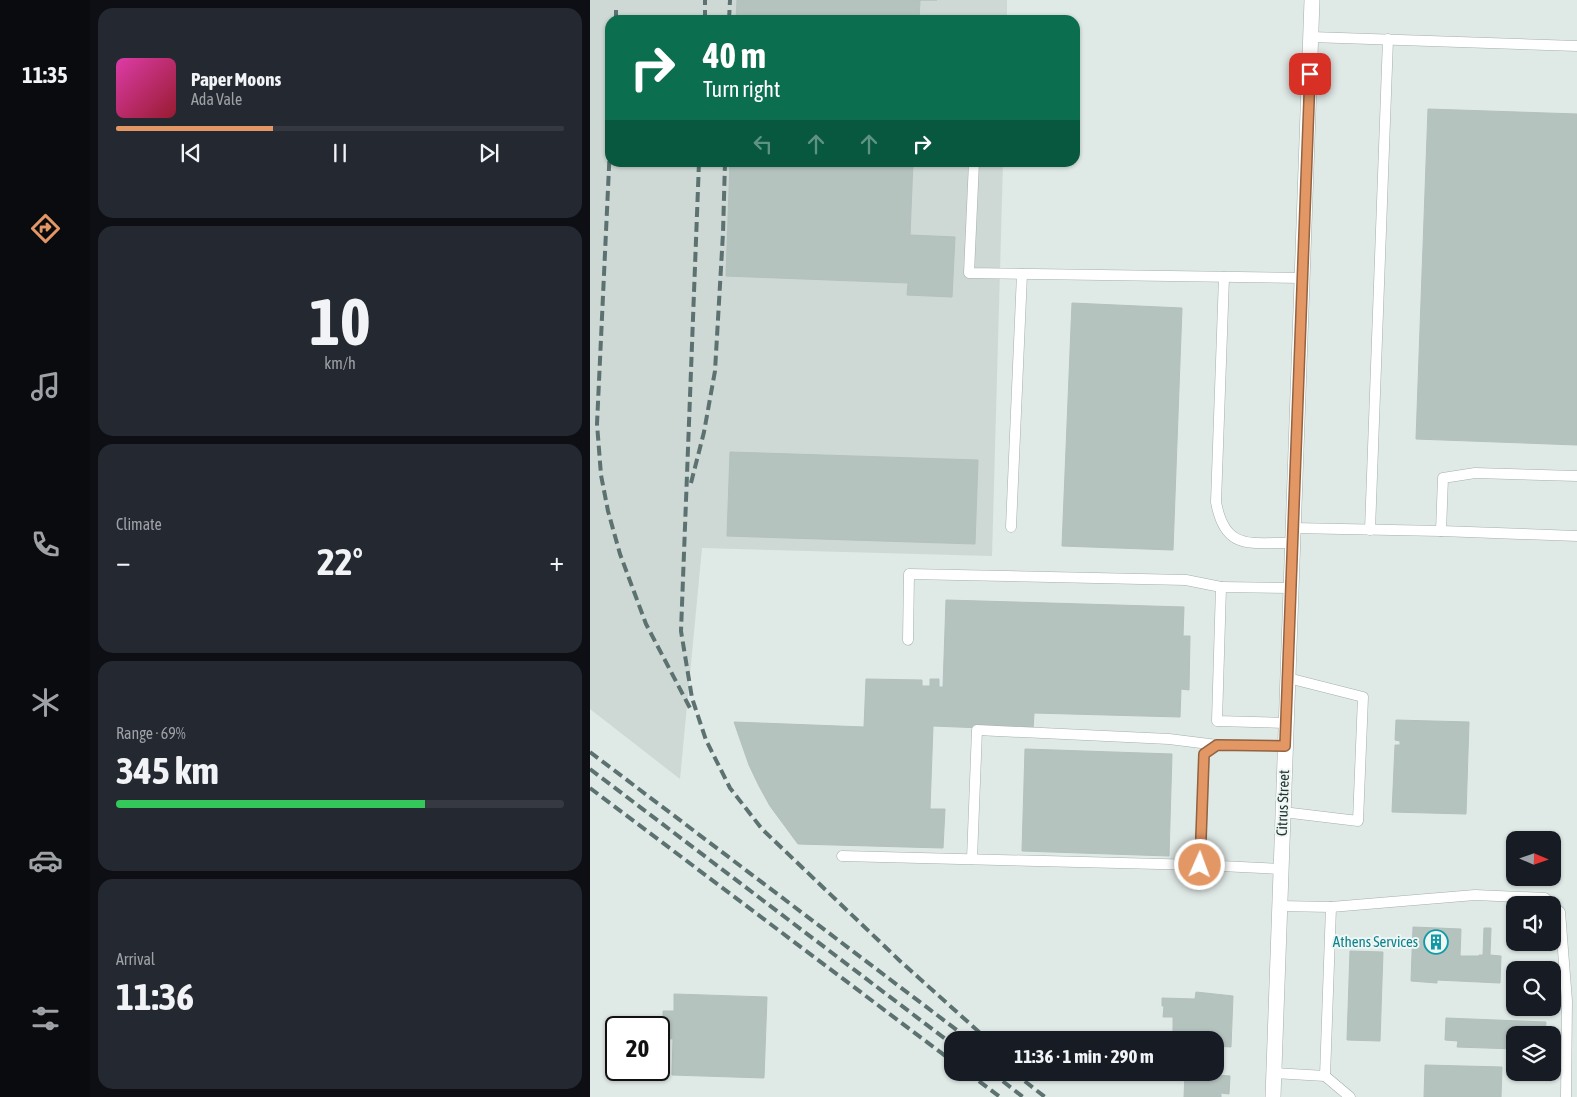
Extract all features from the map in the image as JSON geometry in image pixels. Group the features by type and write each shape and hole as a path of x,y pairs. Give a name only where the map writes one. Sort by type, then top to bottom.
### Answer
{"street":[{"name":"Citrus Street","path":"1274,1097 1312,0"}],"lane":[{"path":"1311,37 1577,46"},
{"path":"1370,530 1388,40"},
{"path":"974,167 969,272 1302,278"},
{"path":"1011,527 1022,274"},
{"path":"1224,277 1216,502 1219,519 1232,538 1242,541 1370,530 1577,536"},
{"path":"1441,531 1443,478 1475,473 1577,476"},
{"path":"908,640 909,574 1186,580 1222,587 1291,588"},
{"path":"1222,587 1217,721 1286,723"},
{"path":"1283,812 1358,821 1363,698 1288,678"},
{"path":"972,859 977,730 1169,739 1217,745 1285,746"},
{"path":"1200,865 1204,754 1217,745"},
{"path":"842,856 1200,865 1281,869"},
{"path":"1280,906 1331,906 1475,895 1506,896"},
{"path":"1325,1076 1331,906"},
{"path":"1561,925 1567,1001 1566,1097"},
{"path":"1274,1073 1325,1076 1350,1097"}],"shaded area":[{"path":"590,0 1007,0 1007,15 605,15 605,167 1003,167 992,556 702,548 680,779 590,709"}],"building":[{"path":"737,0 920,0 919,15 736,15"},
{"path":"1428,109 1577,114 1577,445 1416,439"},
{"path":"730,167 913,167 910,235 955,237 952,297 907,295 908,283 726,276"},
{"path":"1072,303 1182,308 1173,550 1062,546"},
{"path":"730,452 978,460 975,544 727,536"},
{"path":"946,600 1184,607 1183,636 1190,636 1189,690 1181,689 1180,717 1034,713 1033,730 933,726 930,809 945,809 943,848 798,844 770,806 759,786 749,765 734,722 864,727 866,679 922,680 922,686 930,686 930,679 939,679 939,687 943,687"},
{"path":"1396,720 1469,722 1466,814 1392,812 1395,745 1400,745 1400,741 1395,740"},
{"path":"1025,749 1172,754 1169,856 1022,851"},
{"name":"Athens Services","path":"1413,927 1461,929 1460,956 1483,955 1484,928 1491,928 1490,955 1501,956 1500,983 1437,980 1437,983 1411,981"},
{"path":"1350,951 1383,952 1380,1041 1347,1040"},
{"path":"1196,992 1233,996 1231,1047 1224,1047 1224,1031 1173,1031 1173,1017 1163,1017 1164,1006 1162,1006 1162,998 1195,999"},
{"path":"674,994 767,997 764,1078 672,1075 673,1039 670,1039 670,1016 663,1016 663,1011 674,1011"},
{"path":"1446,1018 1546,1022 1546,1026 1506,1026 1506,1049 1457,1047 1458,1041 1445,1040"},
{"path":"1425,1065 1502,1067 1501,1097 1424,1097"},
{"path":"1224,1075 1230,1076 1229,1094 1221,1093 1221,1097 1184,1097 1185,1081 1224,1081"}],"railway":[{"path":"705,0 705,15"},
{"path":"729,15 730,0"},
{"path":"616,8 616,15"},
{"path":"609,167 597,424 601,475 608,511 620,554 646,624 691,710"},
{"path":"699,167 681,631 692,698 706,740 730,788 762,829 900,961 978,1031"},
{"path":"691,483 704,432 715,371 725,167"},
{"path":"590,752 958,1031"},
{"path":"590,769 944,1038"},
{"path":"590,788 944,1055"},
{"path":"979,1081 1000,1097"},
{"path":"1003,1081 1023,1097"},
{"path":"1025,1081 1045,1097"}],"place":[{"name":"Athens Services","path":"1436,942"}],"route":[{"path":"1200,865 1204,754 1217,745 1285,746 1310,74"}]}
